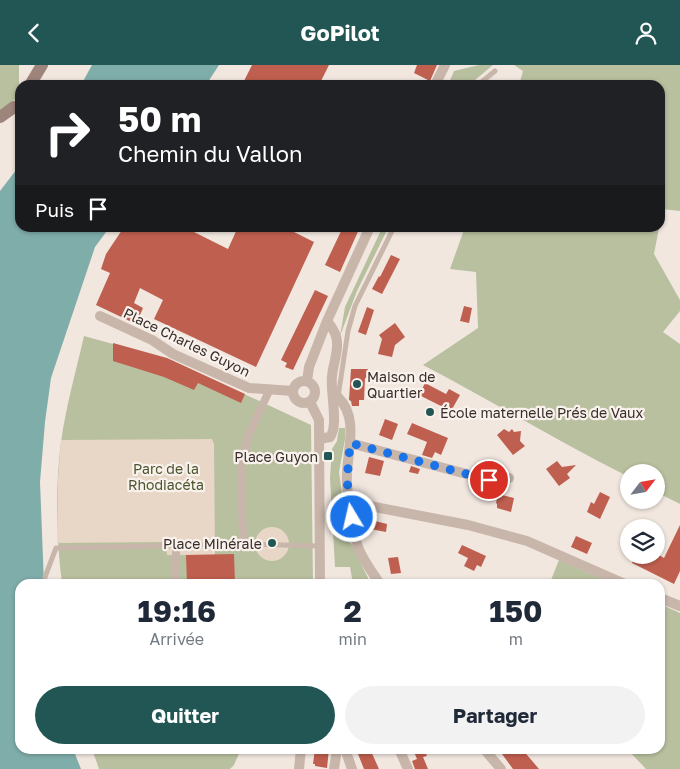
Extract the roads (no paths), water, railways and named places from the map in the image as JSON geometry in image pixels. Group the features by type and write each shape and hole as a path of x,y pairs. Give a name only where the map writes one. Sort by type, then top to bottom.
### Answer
{"main road":[{"path":"33,80 42,65"},
{"path":"0,117 14,107"}],"street":[{"path":"438,80 445,65"},
{"path":"307,381 309,367 327,321 368,232"},
{"name":"Place Charles Guyon","path":"100,317 250,388 293,391"},
{"path":"319,439 332,435 336,397 332,378 337,342 333,329 327,321"},
{"path":"299,381 307,381 315,388 315,396 310,402 303,403 297,400 293,391 299,381"},
{"path":"243,544 242,469 248,435 270,389"},
{"path":"336,397 342,401 349,419 350,443 347,481 349,503 358,546 377,579"},
{"path":"310,402 319,420 320,579"},
{"path":"350,443 494,481 500,482 508,478"},
{"path":"349,503 468,525 526,541 613,579"},
{"path":"176,546 176,579"},
{"path":"665,600 680,606"},
{"path":"299,769 300,754"},
{"path":"334,769 336,754"},
{"path":"347,754 352,769"},
{"path":"401,754 408,769"},
{"path":"488,754 501,769"}],"lane":[{"path":"484,80 495,71"},
{"path":"336,397 348,331 355,306 392,232"},
{"path":"45,577 56,548 243,544 320,547"}],"water":[{"path":"92,65 219,65 209,80 84,80"},
{"path":"15,172 15,232 106,232 95,247 51,378 40,482 44,579 15,579 15,754 75,754 81,769 0,769 0,191"}],"place":[{"name":"Maison de Quartier","path":"357,384"},
{"name":"École maternelle Prés de Vaux","path":"430,412"},
{"name":"Place Guyon","path":"328,456"},
{"name":"Place Minérale","path":"272,543"}],"park label":[{"name":"Parc de la Rhodiacéta","path":"166,476"}]}
